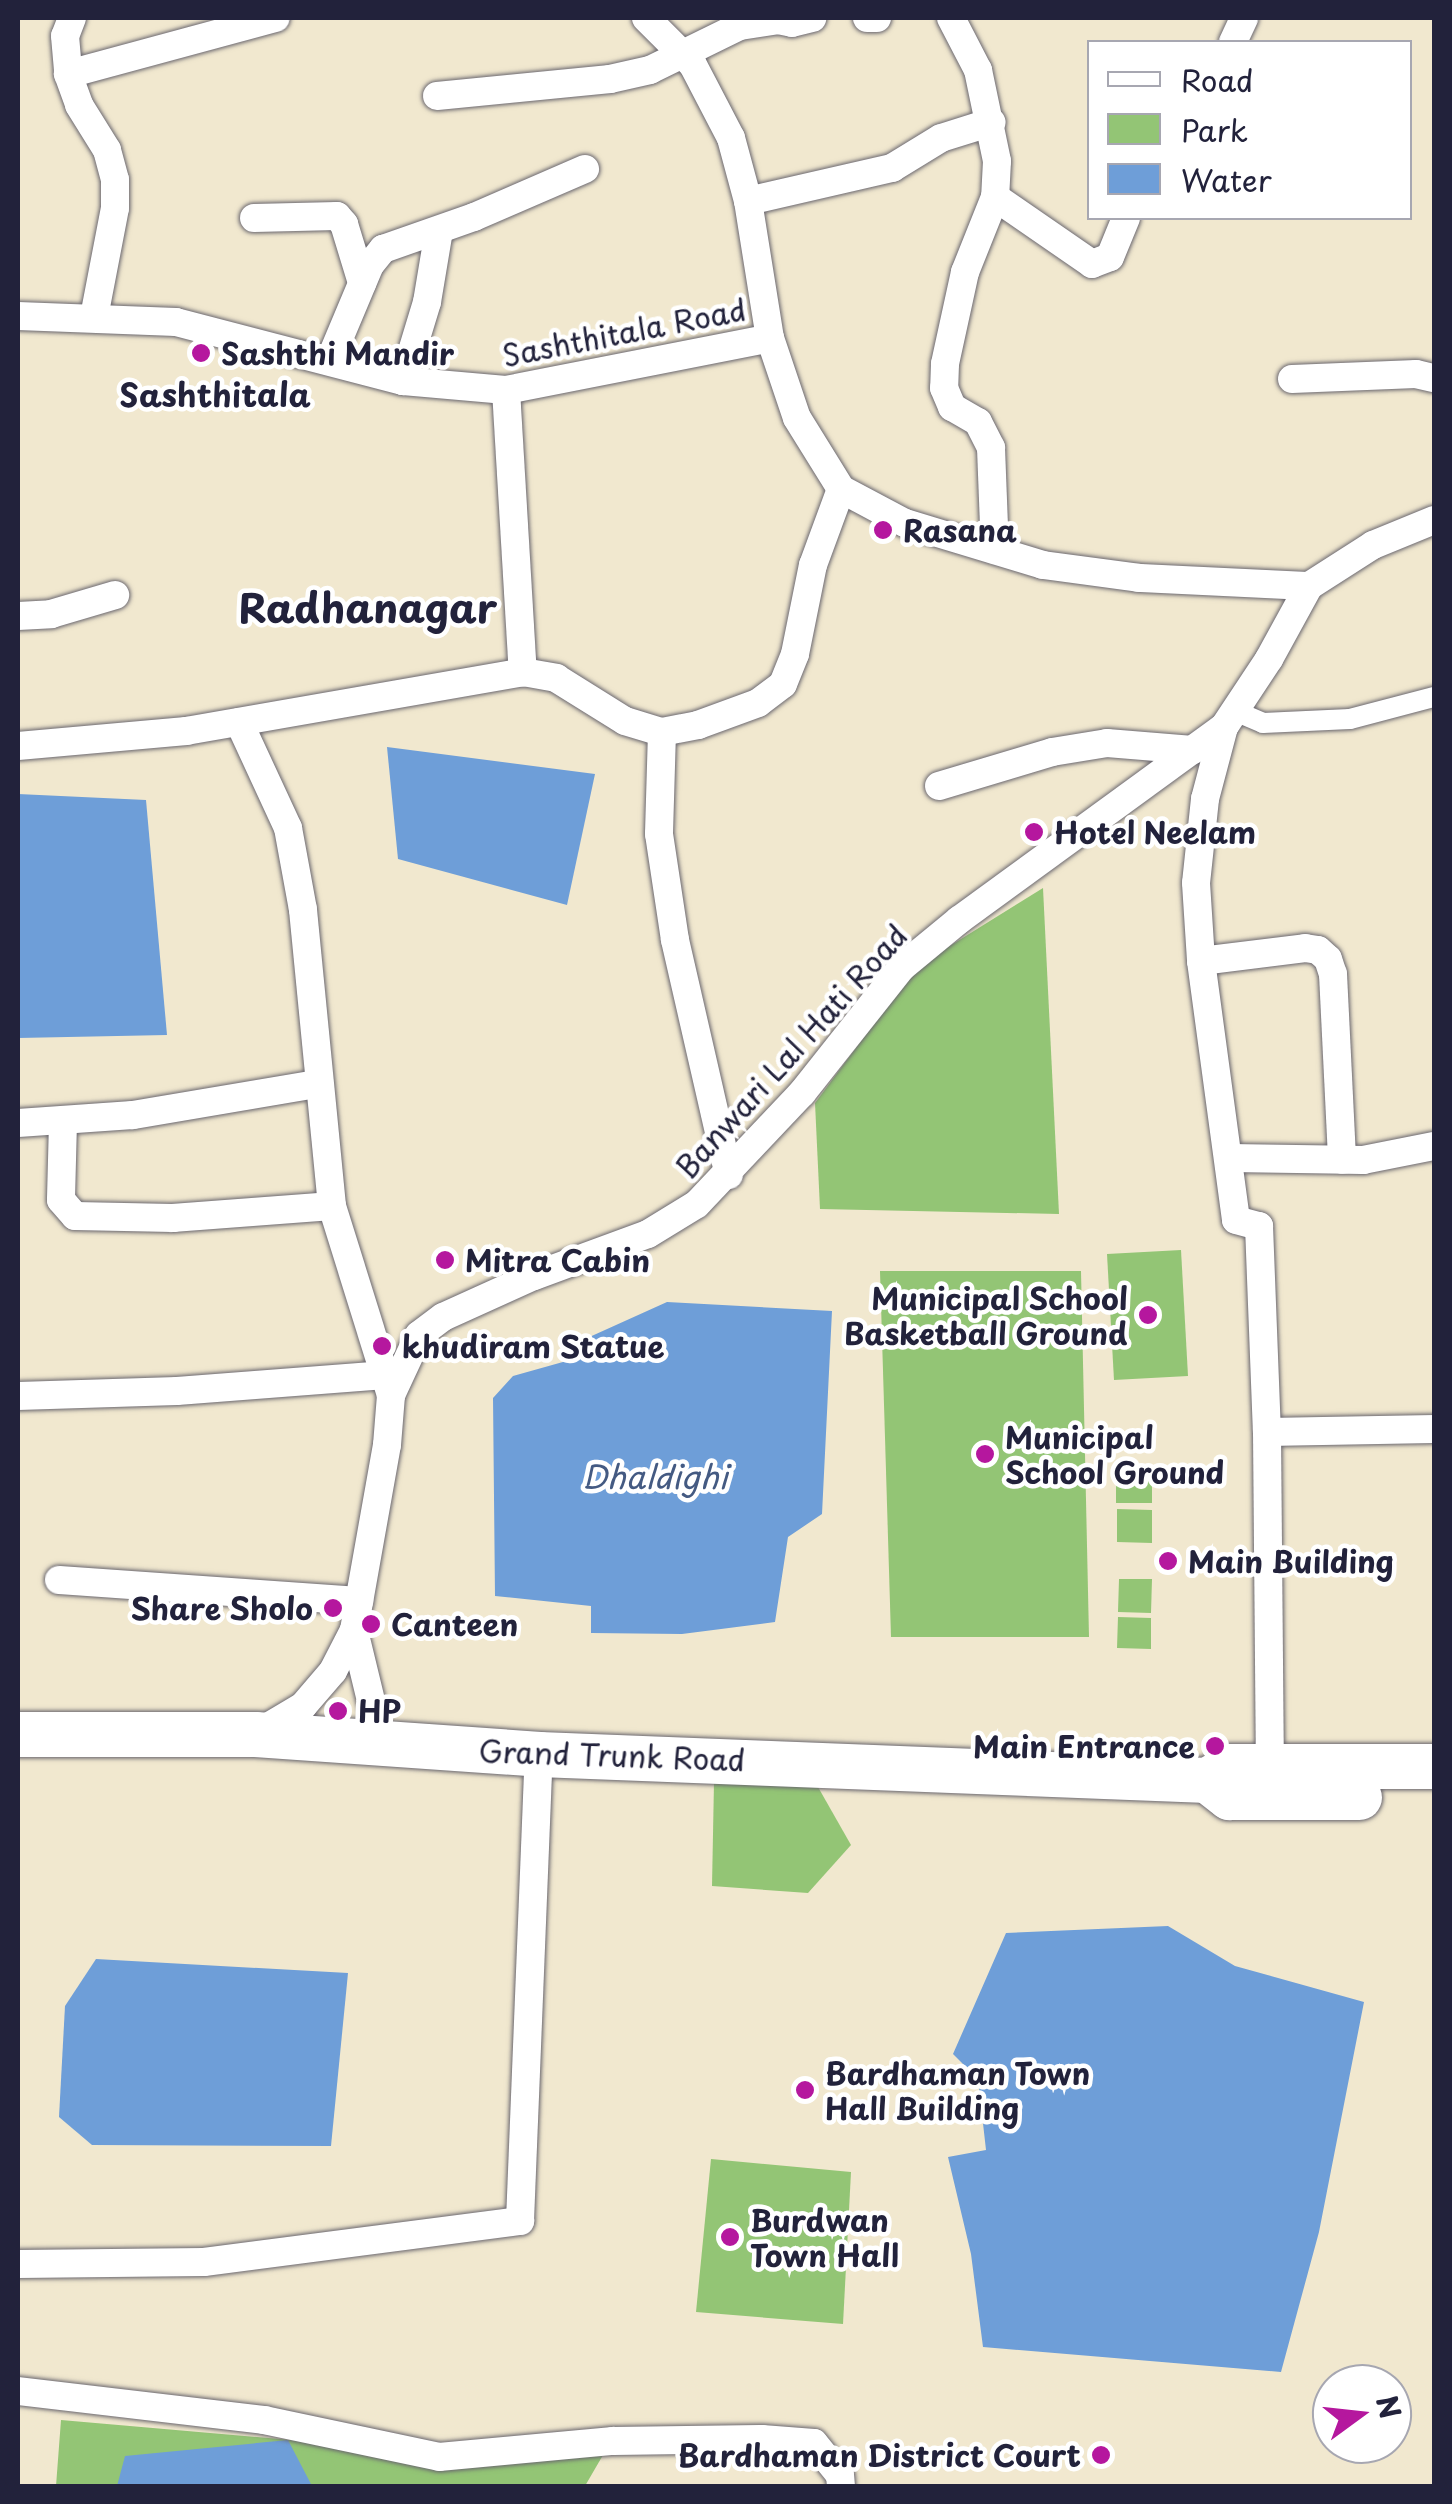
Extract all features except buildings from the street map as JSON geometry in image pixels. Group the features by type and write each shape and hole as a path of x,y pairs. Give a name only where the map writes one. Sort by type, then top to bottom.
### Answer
{"highway":[{"name":"Grand Trunk Road","path":"18,1734 255,1734 539,1754 1207,1780 1229,1766 1434,1766"},
{"name":"Grand Trunk Road","path":"1207,1780 1230,1798 1434,1796"}],"street":[{"path":"72,18 65,36 68,74 79,105 107,150 116,180 115,208 94,317"},
{"path":"68,74 276,18"},
{"path":"646,18 683,55 731,138 748,201 770,338 798,418 841,489 906,523 1043,565 1140,578 1308,586"},
{"path":"437,96 610,79 650,70 740,26 812,18"},
{"path":"867,18 877,18"},
{"path":"951,18 978,70 992,122 997,161 994,197 965,272 945,364 944,388 952,407 978,422 991,448 994,550"},
{"path":"748,201 892,168 941,138 992,122"},
{"path":"330,360 362,283 383,249 585,169"},
{"path":"994,197 1092,264 1110,257 1125,220"},
{"path":"254,218 337,216 344,224 362,283"},
{"path":"403,381 428,302 439,230"},
{"name":"Sashthitala Road","path":"18,316 176,322 403,381 506,390 770,338"},
{"path":"1292,380 1416,374 1434,378"},
{"path":"506,390 523,672"},
{"path":"18,746 239,722 523,672 556,678 625,721 662,732 698,725 758,703 782,684 794,654 813,566 841,489"},
{"name":"Banwari Lal Hati Road","path":"381,1742 354,1630 387,1445 388,1384 420,1334 443,1317 534,1276 648,1234 697,1204 767,1132 902,967 959,920 1230,719 1308,586 1373,545 1434,520"},
{"path":"18,616 52,614 115,595"},
{"path":"1270,1766 1267,1432 1260,1226 1236,1220 1201,961 1196,884 1205,798 1230,719 1262,723 1350,719 1434,697"},
{"path":"18,1396 388,1384 332,1206 317,1084 303,910 288,828 239,722"},
{"path":"662,732 660,834 675,940 721,1127 728,1175"},
{"path":"938,786 1052,752 1107,743 1193,750"},
{"path":"1201,961 1305,948 1318,950 1328,959 1333,974 1342,1160"},
{"path":"18,1123 63,1122 317,1084"},
{"path":"63,1122 61,1200 65,1210 75,1216 173,1218 332,1206"},
{"path":"721,1127 746,1136 767,1132"},
{"path":"1230,1158 1342,1160 1434,1146"},
{"path":"1267,1432 1434,1430"},
{"path":"58,1580 359,1602"},
{"path":"255,1734 303,1706 333,1671 354,1630"},
{"path":"18,2264 204,2262 520,2221 539,1754"},
{"path":"18,2391 264,2420 439,2457 613,2441 762,2439 814,2444 840,2475 841,2486"}],"green space":[{"path":"1043,888 1059,1214 820,1209 815,1103 916,967"},
{"name":"Municipal School Basketball Ground","path":"1181,1250 1188,1376 1114,1380 1107,1254"},
{"name":"Municipal School Ground","path":"880,1271 1081,1271 1089,1637 891,1637"},
{"path":"1116,1470 1152,1471 1152,1503 1116,1503"},
{"path":"1117,1509 1152,1510 1152,1543 1117,1542"},
{"path":"1119,1579 1152,1579 1151,1613 1118,1612"},
{"path":"1118,1617 1151,1618 1151,1649 1117,1648"},
{"path":"714,1782 818,1787 851,1845 808,1893 712,1886"},
{"path":"711,2159 851,2172 843,2324 696,2312"},
{"path":"61,2420 326,2443 610,2443 585,2486 56,2486"}],"water":[{"path":"387,747 595,774 567,905 398,859"},
{"path":"18,794 146,800 167,1035 18,1038"},
{"name":"Dhaldighi","path":"667,1302 832,1311 822,1514 788,1537 775,1622 682,1634 591,1633 591,1606 495,1596 493,1398 513,1376 570,1360 585,1339"},
{"path":"1168,1926 1235,1966 1364,2002 1319,2232 1281,2372 983,2347 971,2254 948,2157 986,2150 978,2079 953,2054 1006,1933"},
{"path":"96,1959 348,1973 331,2146 92,2145 59,2117 65,2006"},
{"path":"288,2440 312,2486 117,2486 125,2456"}],"place":[{"name":"Sashthi Mandir","path":"201,353"},
{"name":"Rasana","path":"883,530"},
{"name":"Hotel Neelam","path":"1034,832"},
{"name":"Mitra Cabin","path":"445,1260"},
{"name":"Municipal School Basketball Ground","path":"1148,1315"},
{"name":"khudiram Statue","path":"382,1346"},
{"name":"Municipal School Ground","path":"985,1454"},
{"name":"Main Building","path":"1168,1561"},
{"name":"Share Sholo","path":"333,1608"},
{"name":"Canteen","path":"371,1624"},
{"name":"HP","path":"338,1711"},
{"name":"Main Entrance","path":"1215,1746"},
{"name":"Bardhaman Town Hall Building","path":"805,2090"},
{"name":"Burdwan Town Hall","path":"730,2237"},
{"name":"Bardhaman District Court","path":"1101,2455"}],"district":[{"name":"Sashthitala","path":"215,394"},
{"name":"Radhanagar","path":"368,607"}]}
